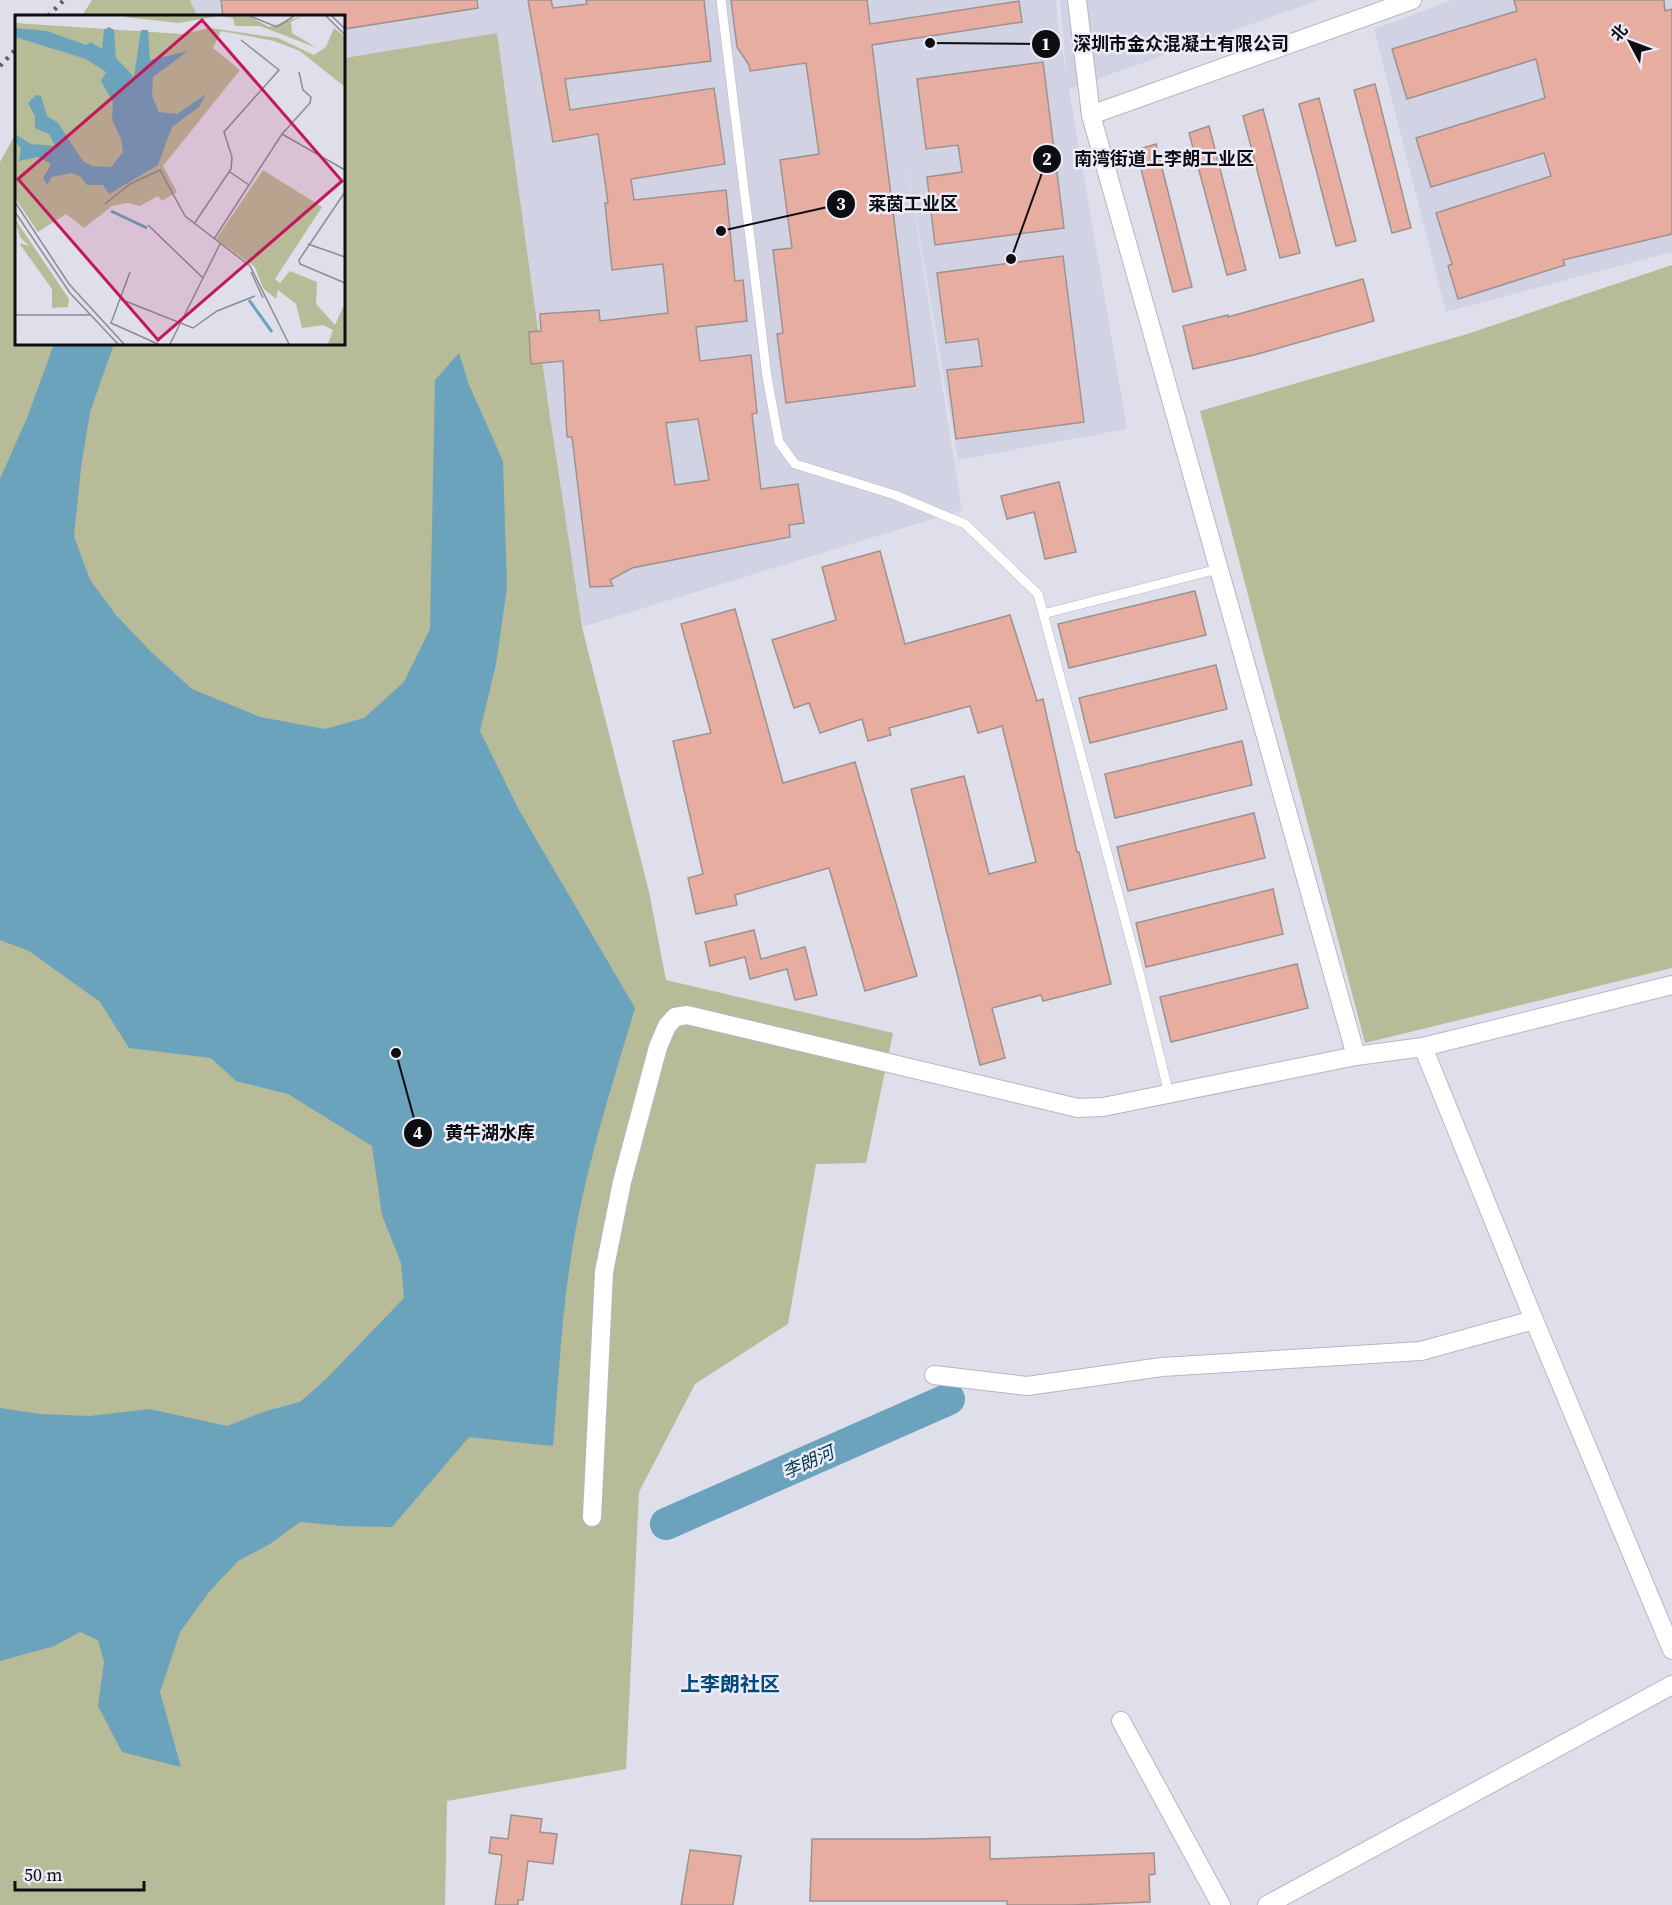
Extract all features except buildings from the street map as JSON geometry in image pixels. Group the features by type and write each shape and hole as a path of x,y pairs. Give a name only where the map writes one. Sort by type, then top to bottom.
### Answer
{"street":[{"path":"1077,0 1091,115 1356,1056"},
{"path":"1091,115 1412,0"},
{"path":"592,1517 604,1272 622,1182 658,1047 667,1026 675,1017 687,1015 1078,1108 1103,1107 1356,1056 1423,1047 1672,985"},
{"path":"1423,1047 1672,1650"},
{"path":"934,1375 1027,1386 1162,1367 1421,1351 1534,1320"},
{"path":"1267,1905 1672,1685"},
{"path":"1121,1720 1221,1905"}],"lane":[{"path":"721,0 766,377 779,442 795,464 895,495 965,524 1038,594 1169,1094"},
{"path":"1043,614 1218,569"}],"shaded area":[{"path":"190,0 1056,0 1058,28 1067,77 1060,0 1319,0 1069,89 1127,429 958,460 904,147 962,510 582,627 548,403 497,33 345,58 345,15 197,15"},
{"path":"1452,0 1672,0 1672,252 1446,312 1374,29"}],"green space":[{"path":"92,0 190,0 197,15 83,15"},
{"path":"497,33 548,403 582,627 649,892 666,980 893,1033 866,1163 816,1164 788,1324 695,1384 639,1492 626,1769 447,1801 445,1905 0,1905 0,162 15,135 15,345 345,345 345,58"},
{"path":"1672,265 1672,968 1365,1043 1200,411 1464,335"}],"water":[{"path":"54,345 114,345 90,412 74,536 90,580 116,615 151,652 192,689 260,717 325,729 364,718 404,682 430,629 435,380 459,353 469,385 503,461 507,588 496,664 480,731 519,810 635,1008 594,1148 575,1233 564,1312 553,1446 469,1437 392,1527 300,1522 270,1544 238,1561 209,1592 180,1632 160,1692 181,1767 122,1752 98,1706 104,1662 98,1640 80,1632 54,1646 0,1661 0,1408 40,1414 90,1416 149,1409 227,1426 266,1411 300,1402 326,1379 404,1298 401,1263 382,1215 372,1146 288,1094 236,1081 211,1058 129,1048 100,1002 29,951 0,940 0,479 27,418"}],"waterway":[{"name":"李朗河","path":"666,1524 949,1399"}],"railway":[{"path":"49,15 64,0"},
{"path":"0,66 15,50"}],"place":[{"name":"深圳市金众混凝土有限公司","path":"930,43"},
{"name":"莱茵工业区","path":"721,231"},
{"name":"南湾街道上李朗工业区","path":"1011,259"},
{"name":"黄牛湖水库","path":"396,1053"}],"district":[{"name":"上李朗社区","path":"730,1684"}]}
